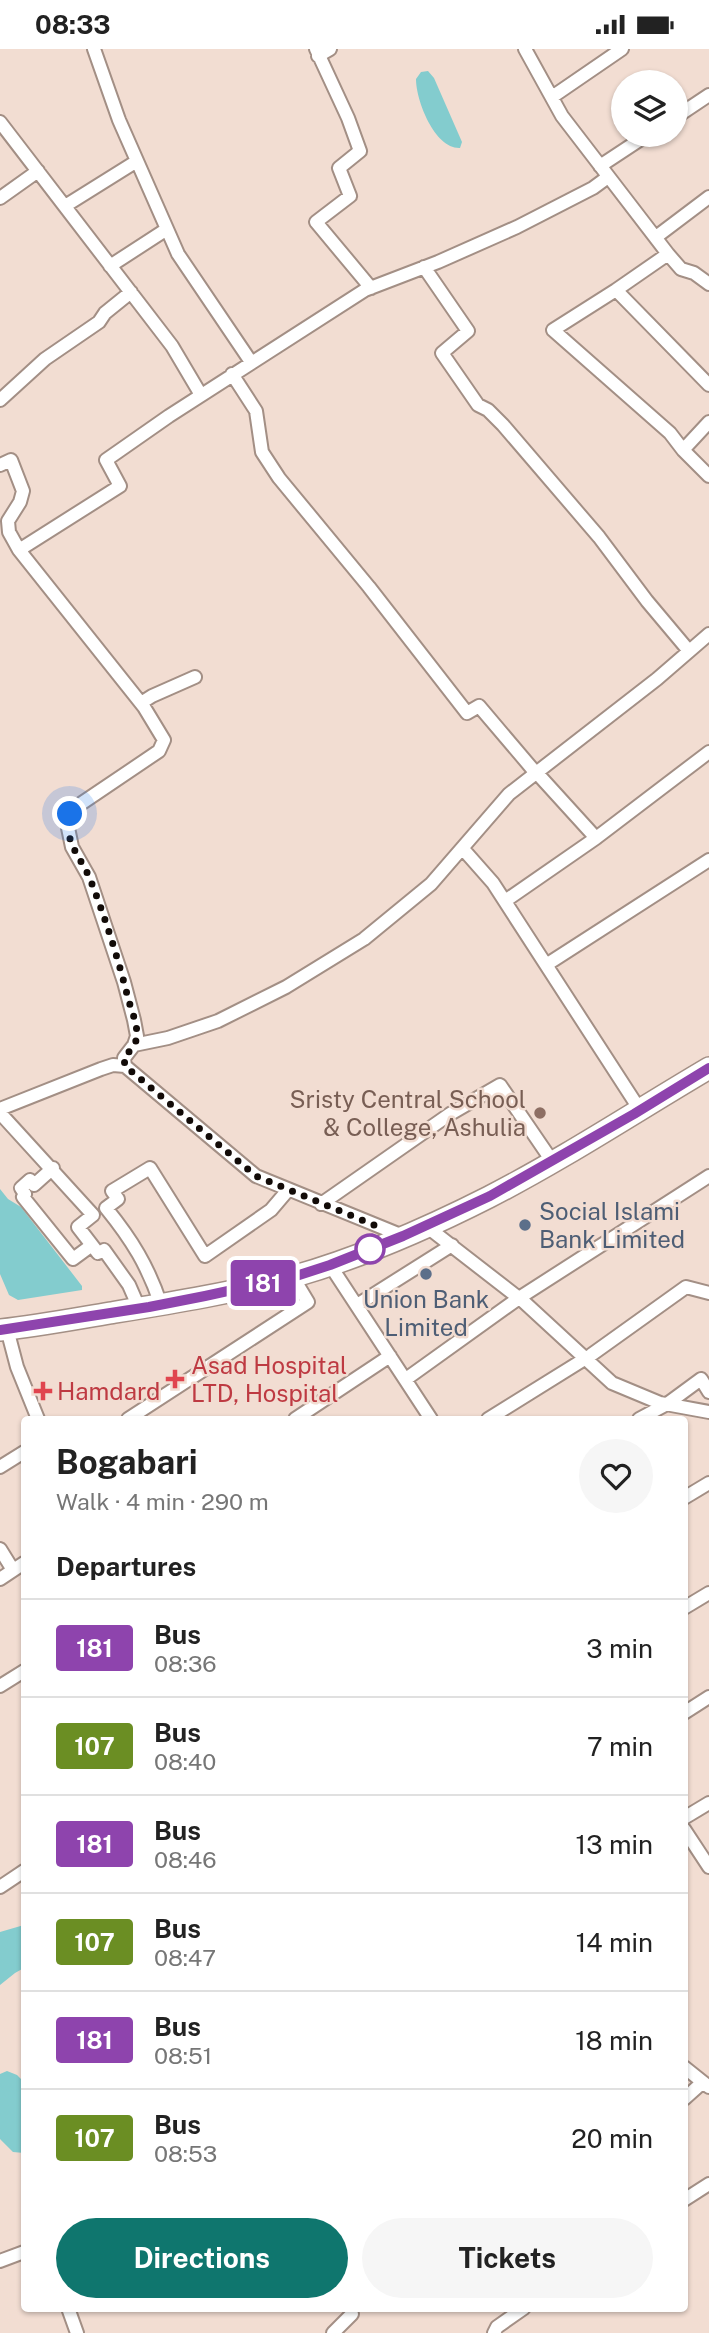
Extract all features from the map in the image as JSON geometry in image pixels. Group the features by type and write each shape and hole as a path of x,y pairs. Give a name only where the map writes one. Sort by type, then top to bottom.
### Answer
{"highway":[{"path":"3,1330 161,1304 293,1277 330,1265 403,1236 490,1196 709,1068"}],"street":[{"path":"94,49 119,120 178,254 251,362"},
{"path":"330,49 317,53 348,118 360,152 339,168 350,196 316,222 371,288"},
{"path":"525,49 562,116 668,254 681,269 694,273 709,284"},
{"path":"552,97 622,49"},
{"path":"688,109 709,95"},
{"path":"0,122 172,346 201,395"},
{"path":"19,550 56,524 120,486 106,460 232,374 371,288 528,221 593,188 604,172 633,147"},
{"path":"65,206 137,161"},
{"path":"0,198 38,171"},
{"path":"656,237 709,197"},
{"path":"110,266 167,229"},
{"path":"668,254 553,330 670,433 709,476"},
{"path":"424,267 468,331 442,353 470,394 478,405 488,410 503,425 599,537 689,651"},
{"path":"616,290 709,385"},
{"path":"0,400 46,359 99,321 131,292"},
{"path":"232,374 256,411 262,452 279,478 369,587 467,713 479,705 535,772 596,838"},
{"path":"683,450 709,422"},
{"path":"0,465 10,460 23,491 20,502 8,521 9,533 19,550 141,703 164,740 159,751 82,803 70,814 67,823 72,847 89,877 124,982 137,1036 124,1058 125,1066"},
{"path":"134,1045 168,1038 218,1021 286,987 364,939 431,884 509,794 657,679 709,634"},
{"path":"141,703 195,677"},
{"path":"505,901 596,838 709,752"},
{"path":"463,849 493,883 640,1110"},
{"path":"546,965 709,860"},
{"path":"139,1308 129,1285 104,1250 98,1253 78,1227 93,1215 0,1111 101,1069 114,1065 125,1066 256,1176 403,1236"},
{"path":"321,1204 450,1114 500,1084 552,1161"},
{"path":"52,1168 34,1185 30,1180 20,1188 25,1194 23,1197 73,1259 92,1245"},
{"path":"161,1304 139,1253 106,1208 118,1199 112,1191 150,1168 205,1256 271,1210 288,1190"},
{"path":"406,1379 519,1298 709,1176"},
{"path":"426,1226 519,1298 612,1383 667,1404 709,1412"},
{"path":"357,1305 452,1245"},
{"path":"330,1265 429,1416"},
{"path":"133,1416 308,1303 293,1277"},
{"path":"493,1416 586,1359 686,1287 709,1293"},
{"path":"3,1330 37,1416"},
{"path":"300,1416 390,1356"},
{"path":"645,1416 667,1404 701,1379 709,1392"},
{"path":"0,1467 21,1454"},
{"path":"688,1496 709,1483"},
{"path":"0,1549 13,1570"},
{"path":"0,1579 21,1565"},
{"path":"688,1606 709,1593"},
{"path":"0,1686 21,1673"},
{"path":"688,1710 709,1697"},
{"path":"688,1816 709,1803"},
{"path":"688,1835 709,1867"},
{"path":"0,1887 21,1873"},
{"path":"688,2070 706,2085 688,2096"},
{"path":"688,2197 709,2184"},
{"path":"0,2261 21,2253"},
{"path":"69,2312 77,2333"},
{"path":"494,2333 497,2327 519,2312"},
{"path":"333,2333 352,2314"}],"water":[{"path":"428,71 434,78 462,142 460,148 443,141 423,111 416,79 421,72"},
{"path":"0,1189 8,1199 21,1207 82,1286 82,1290 18,1300 9,1295 0,1274"},
{"path":"21,1926 21,1970 0,1985 0,1932"},
{"path":"7,2071 21,2079 21,2153 13,2152 0,2139 0,2074"}],"bus line":[{"name":"181","path":"0,1330 205,1296 293,1277 330,1265 403,1236 490,1196 709,1068"}],"place":[{"name":"Sristy Central School & College, Ashulia","path":"540,1113"},
{"name":"Social Islami Bank Limited","path":"525,1225"},
{"name":"Union Bank Limited","path":"426,1274"},
{"name":"Asad Hospital LTD, Hospital","path":"175,1379"},
{"name":"Hamdard","path":"43,1391"}],"route":[{"path":"70,814 67,823 72,847 89,877 134,1020 137,1036 124,1058 125,1066 256,1176 374,1225 370,1249"}]}
